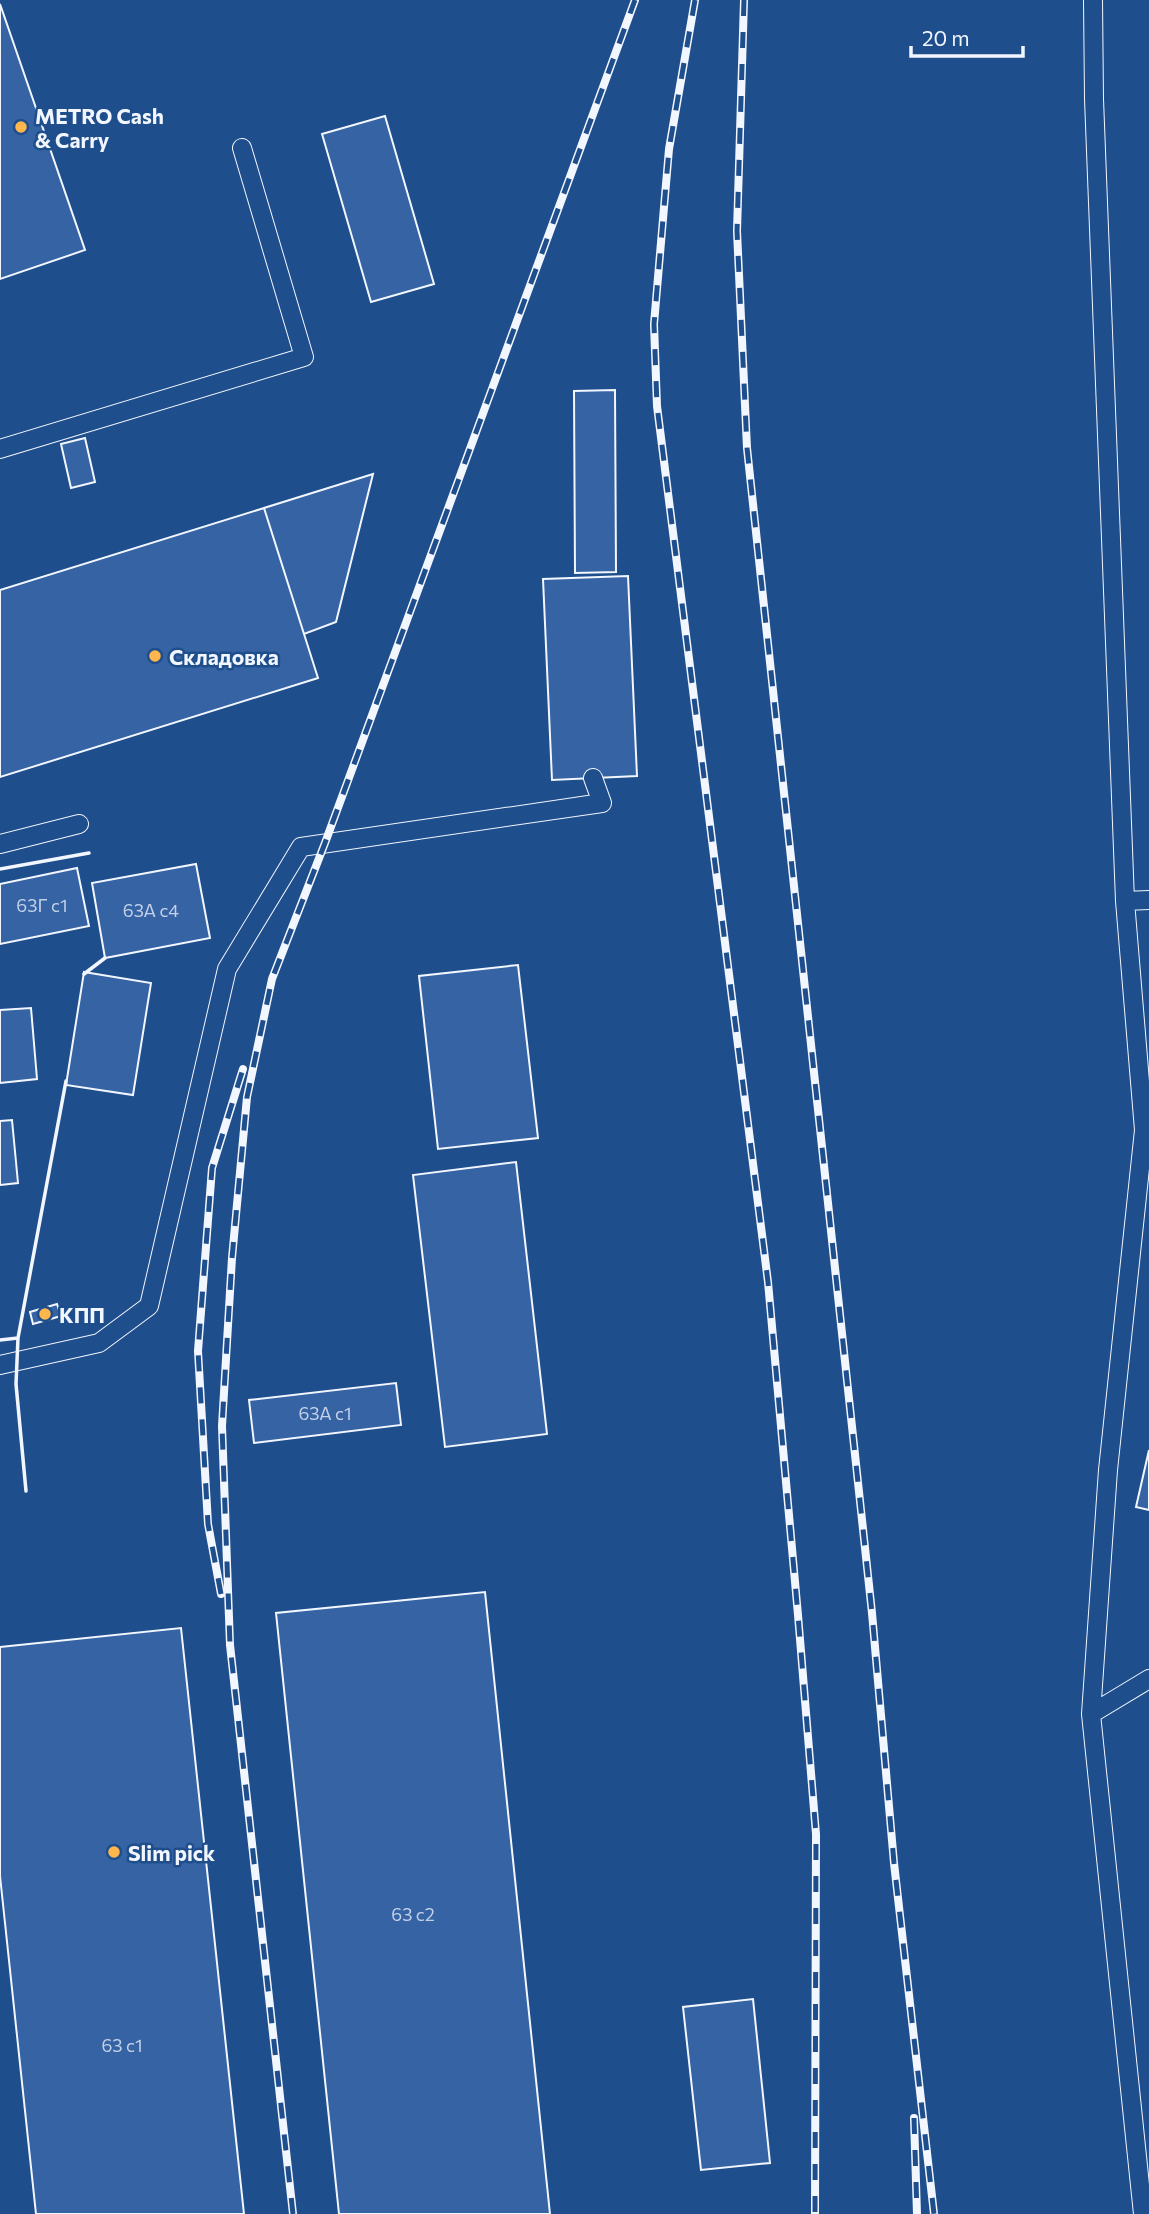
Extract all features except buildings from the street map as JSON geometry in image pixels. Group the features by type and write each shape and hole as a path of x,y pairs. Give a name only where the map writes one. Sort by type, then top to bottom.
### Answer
{"lane":[{"path":"1093,0 1094,99 1125,901 1144,1130 1108,1470 1091,1714 1143,2214"},
{"path":"0,449 303,357 242,148"},
{"path":"0,1365 99,1343 149,1306 227,969 301,847 602,803 593,778"},
{"path":"0,844 79,824"},
{"path":"1125,901 1149,900"},
{"path":"1091,1714 1149,1679"}],"railway":[{"path":"293,2214 230,1645 222,1426 232,1258 247,1097 272,979 325,843 635,0"},
{"path":"695,0 669,149 654,324 657,406 768,1282 798,1615 816,1834 815,2214"},
{"path":"744,0 737,231 747,448 872,1613 894,1863 934,2214"},
{"path":"221,1594 208,1524 198,1351 212,1168 243,1069"},
{"path":"914,2118 917,2214"}],"wall":[{"path":"0,869 89,853"},
{"path":"84,974 105,958"},
{"path":"0,1340 18,1338 66,1081"},
{"path":"18,1338 16,1384 26,1491"}],"place":[{"name":"METRO Cash & Carry","path":"21,127"},
{"name":"Складовка","path":"155,656"},
{"name":"КПП","path":"45,1314"},
{"name":"Slim pick","path":"114,1852"}]}
